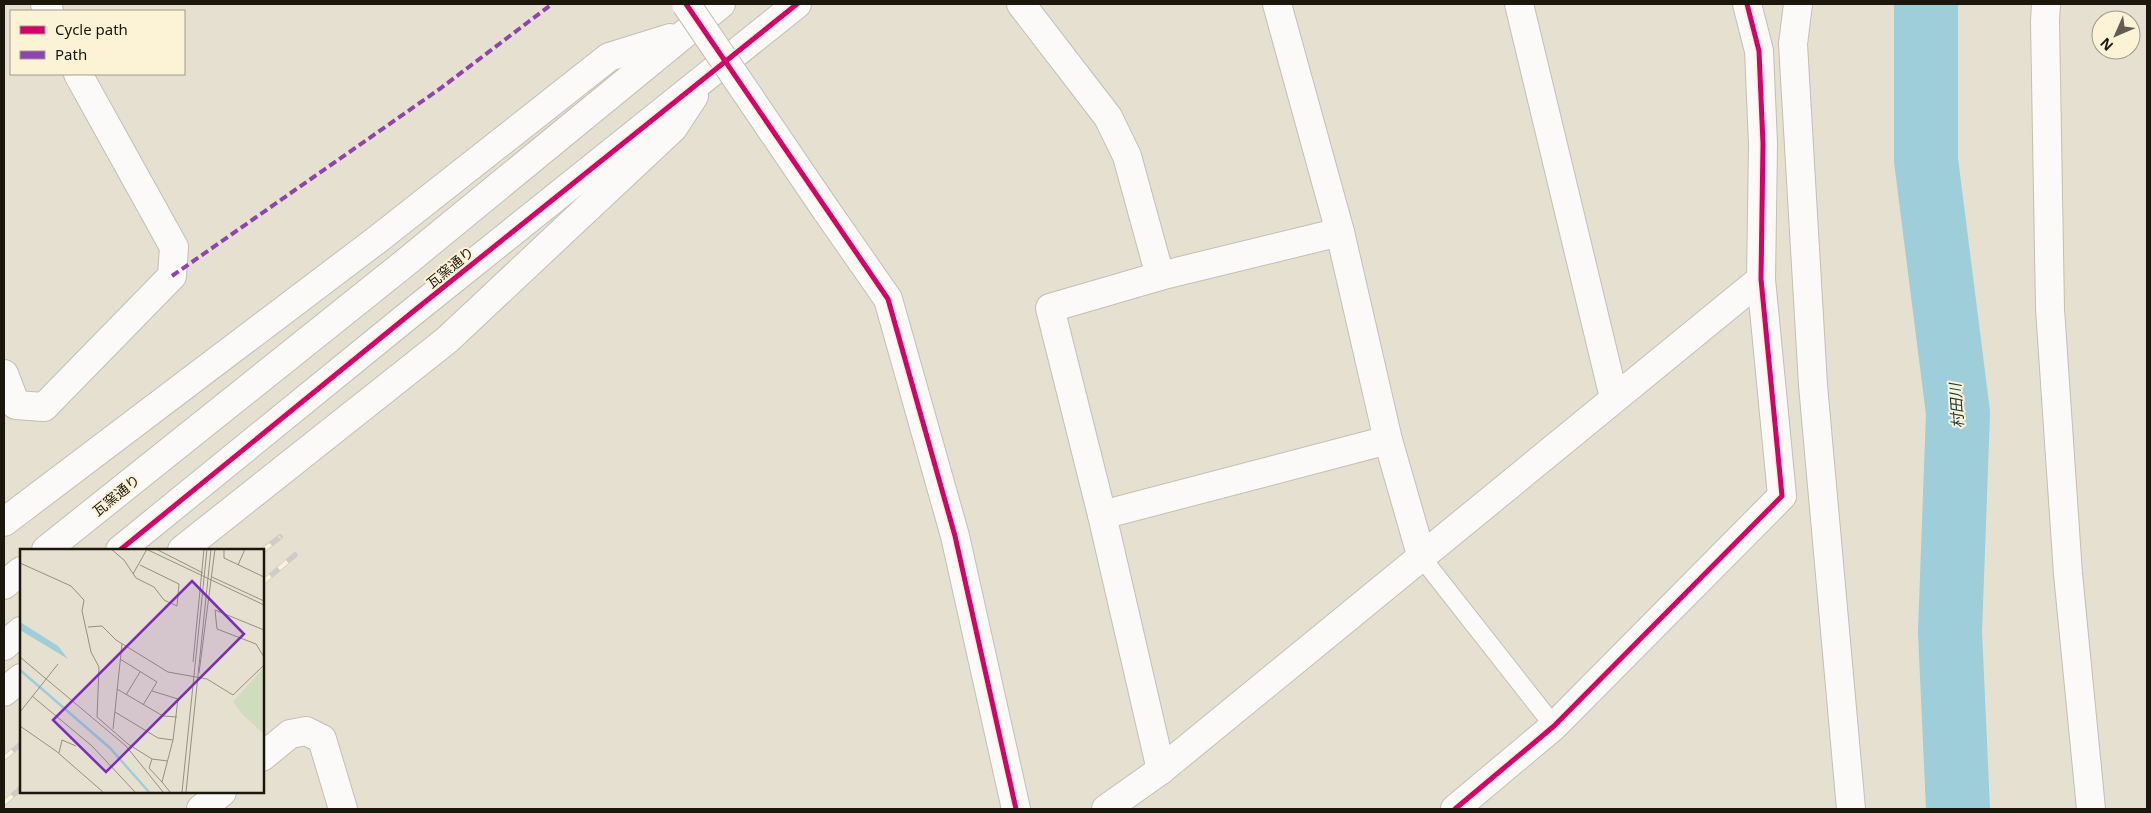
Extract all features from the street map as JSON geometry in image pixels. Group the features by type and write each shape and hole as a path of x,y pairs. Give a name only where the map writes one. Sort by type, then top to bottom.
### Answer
{"street":[{"path":"686,4 888,299 955,536 1016,809"},
{"name":"瓦窯通り","path":"47,549 408,260 721,4"},
{"name":"瓦窯通り","path":"121,549 414,310 797,4"},
{"path":"1021,4 1108,117 1127,156 1160,276"},
{"path":"1277,4 1340,232 1388,440 1422,558"},
{"path":"1519,4 1614,398"},
{"path":"1455,809 1554,726 1782,496 1762,278 1763,144 1759,51 1747,4"},
{"path":"1798,4 1793,44 1813,385 1851,809"},
{"path":"2046,4 2050,309 2068,574 2091,809"},
{"path":"4,522 378,239 609,57 684,34"},
{"path":"4,374 16,406 44,406 172,276 174,247 79,75"},
{"path":"183,549 447,340 673,128 707,76"},
{"path":"1161,770 1102,514 1050,308 1160,276 1340,232"},
{"path":"1106,809 1161,770 1762,278"},
{"path":"1102,514 1388,440"},
{"path":"4,585 20,572"},
{"path":"4,646 20,632"},
{"path":"4,692 20,679"},
{"path":"264,755 290,734 306,731 322,740 343,809"},
{"path":"201,809 221,793"}],"lane":[{"path":"1422,558 1554,726"}],"waterway":[{"name":"村田川","path":"1926,4 1926,160 1958,413 1950,632 1958,809"}],"railway":[{"path":"264,549 280,537"},
{"path":"264,581 295,555"},
{"path":"4,758 20,745"},
{"path":"4,803 20,789"}],"marked path":[{"path":"172,276 441,88 552,4"}],"cycle path":[{"path":"686,4 888,299 955,536 1016,809"},
{"path":"121,549 415,310 797,4"},
{"path":"1455,809 1554,726 1782,496 1761,279 1763,144 1759,51 1747,4"}]}
